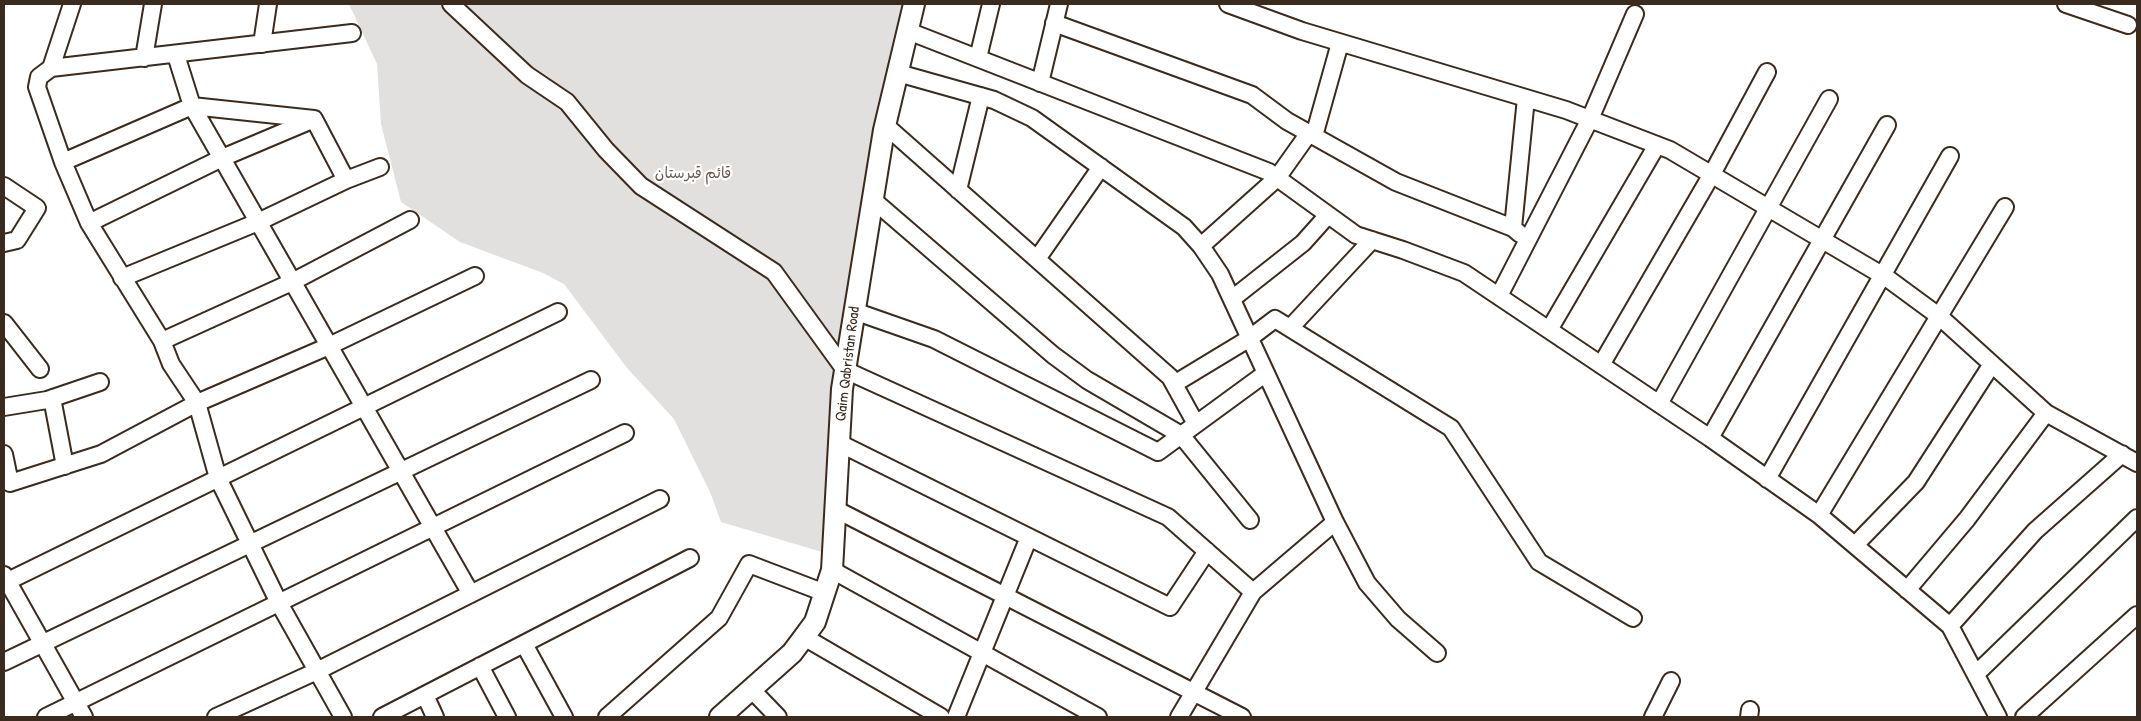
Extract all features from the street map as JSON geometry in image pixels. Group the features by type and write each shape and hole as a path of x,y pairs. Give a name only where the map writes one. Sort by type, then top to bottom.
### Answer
{"street":[{"path":"51,68 72,4"},
{"path":"144,58 153,4"},
{"path":"262,44 268,4"},
{"path":"451,4 527,75 567,102 606,150 641,186 774,272 845,370 1168,517 1253,592"},
{"name":"Qaim Qabristan Road","path":"720,717 792,653 815,622 832,570 842,389 885,125 914,4"},
{"path":"978,58 991,4"},
{"path":"1040,83 1059,4"},
{"path":"1228,4 1249,8 1302,32 1526,98 1590,119 1670,150 1882,276 1940,317 2046,413 2137,463"},
{"path":"2066,4 2128,25"},
{"path":"1499,296 1590,119 1635,14"},
{"path":"1054,23 1252,95 1287,120 1396,182 1513,228 1528,239"},
{"path":"908,31 1269,172 1356,236 1446,265 1464,273 1710,438 1819,515 1950,626 1998,717"},
{"path":"343,717 279,603 218,478 197,403 171,364 162,341 89,223 63,162 37,87 39,77 51,68 176,55 352,33"},
{"path":"1201,246 1277,178 1312,134 1340,43"},
{"path":"176,55 192,106 471,594"},
{"path":"898,72 994,100 1032,118 1184,227 1201,246 1220,274 1335,522 1367,583 1398,619 1437,653"},
{"path":"1601,365 1712,174 1766,72"},
{"path":"958,190 981,96"},
{"path":"1513,228 1526,98"},
{"path":"1659,404 1829,99"},
{"path":"63,162 192,106 314,119"},
{"path":"89,223 222,158 314,119"},
{"path":"314,119 346,180"},
{"path":"1710,438 1887,124"},
{"path":"885,125 1170,377 1196,424"},
{"path":"1549,330 1657,145"},
{"path":"1767,479 1950,156"},
{"path":"122,278 258,222 346,180 380,167"},
{"path":"1037,259 1101,167"},
{"path":"4,186 37,208 17,240 4,243"},
{"path":"872,199 1053,355 1087,380 1181,435 1250,520"},
{"path":"1819,515 2005,207"},
{"path":"1232,299 1303,243 1328,215"},
{"path":"162,341 292,282 410,220"},
{"path":"1290,328 1372,240"},
{"path":"4,454 10,483 101,454 197,403 329,346 475,276"},
{"path":"854,311 934,339 1158,452 1266,373"},
{"path":"84,717 5,580 558,312"},
{"path":"1174,384 1250,338 1275,319 1451,428 1538,562 1633,618"},
{"path":"4,323 40,369"},
{"path":"1855,545 1916,482 1992,364"},
{"path":"4,662 591,380"},
{"path":"4,407 52,398 100,382"},
{"path":"52,398 65,466"},
{"path":"1907,590 1967,519 2046,413"},
{"path":"46,717 625,433"},
{"path":"839,443 1170,607 1207,551"},
{"path":"1950,626 2035,531 2122,454"},
{"path":"216,717 317,671 660,499"},
{"path":"835,509 1193,694 1242,717"},
{"path":"1976,674 2137,518"},
{"path":"1179,717 1253,592 1335,522"},
{"path":"956,717 1029,537"},
{"path":"382,717 690,558"},
{"path":"607,717 719,618 749,564 824,593"},
{"path":"832,570 1098,717"},
{"path":"2024,717 2137,615"},
{"path":"804,637 933,716"},
{"path":"524,644 564,717"},
{"path":"480,666 507,717"},
{"path":"1653,717 1671,681"},
{"path":"751,689 778,717"},
{"path":"425,695 435,717"}],"green space":[{"name":"قائم قبرستان","path":"349,4 902,4 875,119 834,364 822,552 721,522 710,492 674,419 627,368 564,284 543,273 460,242 401,202 381,124 377,64"}]}
